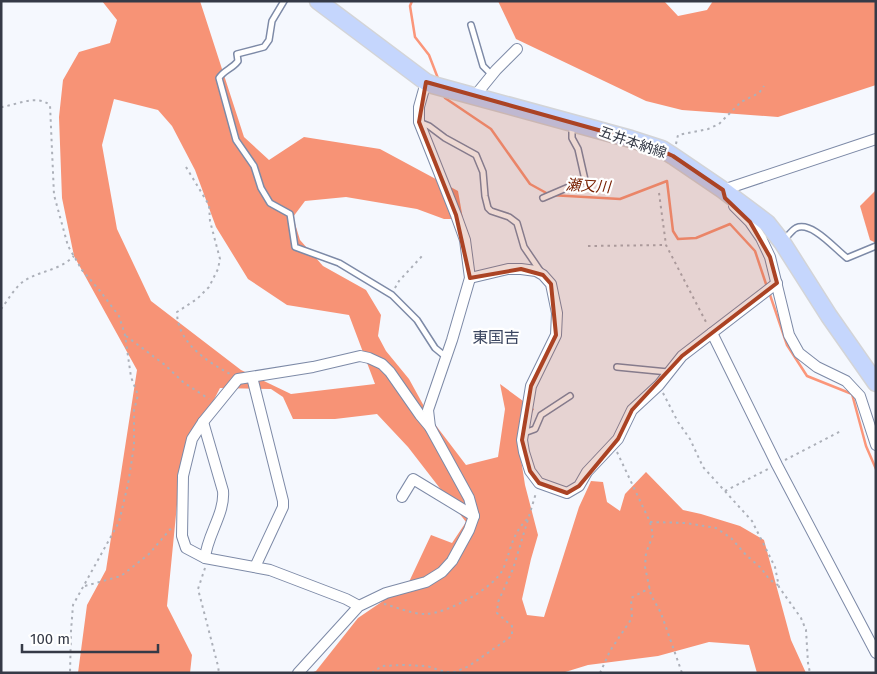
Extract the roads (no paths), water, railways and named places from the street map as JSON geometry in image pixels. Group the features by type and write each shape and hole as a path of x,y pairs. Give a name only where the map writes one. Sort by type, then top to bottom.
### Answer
{"main road":[{"name":"五井本納線","path":"318,1 426,82 662,149 723,190 762,219 782,242 818,300 876,383"}],"street":[{"path":"474,97 517,49"},
{"path":"426,82 419,107 419,122 456,215 464,240 470,278 428,410 430,427"},
{"path":"876,139 723,190 725,198 750,222 762,238 770,257 789,335 799,353 817,367 846,381 860,396 876,445"},
{"path":"470,278 508,269 536,271 543,275 551,284 557,313 556,335 531,386 522,440 530,472 539,483 567,493 579,486 587,472 618,439 632,410 659,384 682,356 777,283"},
{"path":"712,333 777,464 876,653"},
{"path":"298,673 360,606 386,593 426,582 442,572 452,561 469,530 474,516 469,498 430,427 390,372 382,364 360,356 313,367 238,379 203,422 192,439 183,476 182,536 186,548 205,558 270,570 360,606"},
{"path":"252,377 283,501 283,507 255,568"},
{"path":"203,422 224,502 206,545 205,558"},
{"path":"402,497 413,479 474,516"}],"lane":[{"path":"284,1 272,21 269,40 264,46 237,54 238,61 234,66 224,71 219,78 236,140 254,166 261,188 270,202 290,214 295,247 339,263 392,295 417,320 435,348 446,358"},
{"path":"471,25 483,66 492,75"},
{"path":"419,122 429,126 445,138 476,155 483,172 488,208 509,217 517,223 524,247 543,275"},
{"path":"543,198 585,180 578,149 572,138 572,123"},
{"path":"782,242 796,228 808,227 816,230 846,258 876,246"},
{"path":"617,367 669,372"},
{"path":"523,434 535,429 541,415 570,396"}],"waterway":[{"name":"瀬又川","path":"412,1 410,6 415,37 429,55 439,81"},
{"name":"瀬又川","path":"444,96 491,129 530,184 550,195 620,199 667,181 673,231 678,239 696,238 730,224 755,251 767,287"},
{"name":"瀬又川","path":"769,292 787,345 807,376 852,394 866,446 876,469"}],"district":[{"name":"東国吉","path":"496,337"}]}
